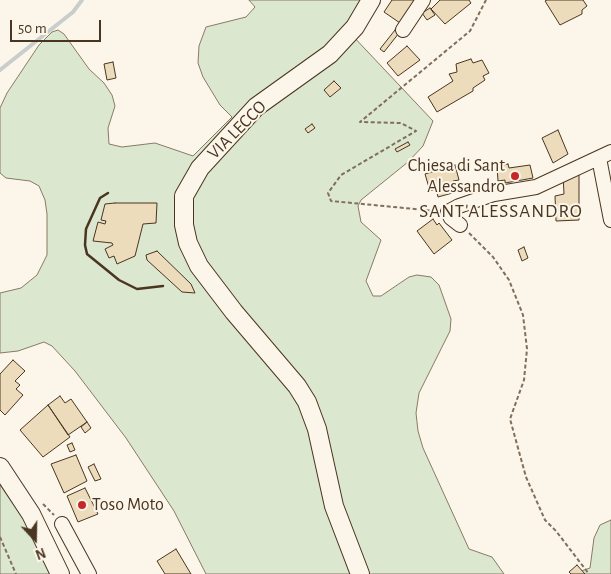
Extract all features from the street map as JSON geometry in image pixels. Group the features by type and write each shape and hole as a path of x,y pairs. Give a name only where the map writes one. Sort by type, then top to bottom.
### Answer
{"main road":[{"name":"VIA LECCO","path":"360,574 334,506 316,429 307,402 297,386 234,312 199,266 188,243 184,225 184,196 200,168 256,107 330,54 355,27 371,0"},
{"path":"0,467 32,514 60,574"}],"street":[{"path":"403,30 423,0"},
{"path":"460,225 451,218 448,212 494,194 536,187 572,168 605,155 611,220"},
{"path":"62,524 90,574"}],"path":[{"path":"448,212 331,201 328,193 341,175 416,131 402,123 360,122 470,31 486,0"},
{"path":"460,225 493,257 508,280 523,315 526,331 527,362 520,393 512,408 510,419 514,443 526,478 545,520 556,531 589,574"},
{"path":"0,537 16,574"}],"green space":[{"path":"249,0 377,0 350,33 433,121 423,146 408,162 361,200 358,206 361,222 381,240 366,281 373,296 381,296 409,277 417,275 431,277 439,285 451,319 450,331 419,393 416,413 418,431 423,448 469,549 492,557 504,574 206,574 174,511 126,438 75,371 52,346 44,342 18,351 0,353 0,293 21,288 37,275 47,255 47,214 45,200 39,186 30,181 6,178 0,173 0,108 7,93 39,45 52,32 58,30 64,34 89,69 104,83 112,95 115,106 108,128 109,144 122,147 155,143 193,156 232,117 220,105 203,77 198,63 199,46 206,27 246,17 255,7"},
{"path":"0,476 59,574 0,574"},
{"path":"611,520 611,574 572,574 590,568 594,538 600,525"}],"building":[{"path":"392,0 416,0 400,23 384,12"},
{"path":"440,0 469,0 471,3 445,24 431,9"},
{"path":"583,0 587,6 582,10 582,14 560,25 545,1"},
{"path":"430,8 435,15 427,20 422,13"},
{"path":"395,30 399,33 384,52 380,49"},
{"path":"407,46 420,60 398,76 387,63"},
{"path":"471,59 473,63 482,60 489,73 483,76 485,80 473,88 473,91 437,112 428,97 453,81 449,74 457,72 456,64"},
{"path":"113,62 116,78 107,80 104,64"},
{"path":"334,81 341,88 330,97 324,90"},
{"path":"312,124 315,128 308,133 305,129"},
{"path":"558,130 568,154 553,163 542,138"},
{"path":"408,142 410,145 397,152 395,149"},
{"name":"Chiesa di Sant Alessandro","path":"508,164 509,168 530,165 533,178 505,183 505,180 498,181 497,166"},
{"path":"455,165 459,180 453,181 456,192 438,197 436,189 430,191 425,174"},
{"path":"579,172 579,220 556,221 555,196 564,194 563,175"},
{"path":"157,203 156,223 143,224 135,256 117,264 114,256 109,258 105,249 113,245 112,243 93,241 98,222 105,224 106,221 101,220 105,204"},
{"path":"433,219 437,225 439,223 452,240 434,254 417,231"},
{"path":"524,247 528,258 522,261 518,250"},
{"path":"157,251 191,284 195,293 182,292 147,260 146,255"},
{"path":"13,360 25,371 15,381 20,385 16,389 23,395 5,415 0,410 0,374"},
{"path":"60,396 65,403 71,399 87,422 68,435 48,405"},
{"path":"48,405 70,437 43,457 20,430"},
{"path":"87,422 91,428 85,433 81,427"},
{"path":"72,443 75,450 70,452 67,445"},
{"path":"76,455 87,481 64,493 51,464"},
{"path":"94,464 101,479 95,481 88,467"},
{"name":"Toso Moto","path":"85,488 98,514 78,522 67,496"},
{"path":"176,549 191,574 165,574 157,561"},
{"path":"577,565 585,574 571,574 569,572"}],"waterway":[{"path":"0,70 73,12 82,0"}],"wall":[{"path":"108,193 100,198 86,229 85,245 87,254 119,280 137,289 163,286"}],"place":[{"name":"Chiesa di Sant Alessandro","path":"515,176"},
{"name":"Toso Moto","path":"82,505"}],"district":[{"name":"SANT'ALESSANDRO","path":"501,211"}]}
